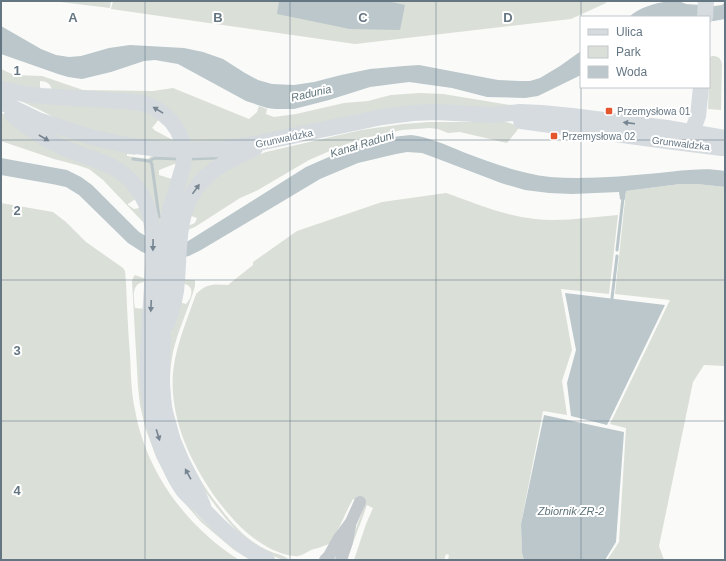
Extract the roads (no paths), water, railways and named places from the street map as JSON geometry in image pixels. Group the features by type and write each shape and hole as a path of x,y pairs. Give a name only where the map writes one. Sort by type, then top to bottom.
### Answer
{"main road":[{"path":"705,16 706,1"},
{"path":"691,88 688,115 691,138"},
{"path":"691,138 698,116 701,88"},
{"path":"1,89 42,96 141,103 156,109 166,116 175,126 182,140 184,163 174,197 175,224 165,268 148,361 151,410 158,439 184,492 231,536 252,552 267,560"},
{"name":"Grunwaldzka","path":"1,93 74,131"},
{"name":"Grunwaldzka","path":"1,102 38,120 104,140 146,148 174,150 220,149 248,145 363,120 401,114 435,112 494,115 520,112 542,113 669,128 691,138 725,148"},
{"path":"1,106 31,130 46,139 62,147 103,161 121,171 141,193 149,212 154,237 165,268 162,305 162,380 167,420 179,457 194,485 204,510"},
{"name":"Grunwaldzka","path":"494,115 519,121 691,138 725,138"},
{"path":"669,128 688,115"},
{"path":"175,224 192,194 207,176 220,166 269,141"}],"street":[{"path":"325,560 351,522 360,502"},
{"path":"341,560 347,542 351,522"}],"water":[{"path":"279,1 387,1 405,5 400,30 350,29 277,14"},
{"path":"668,1 715,6 722,5 725,2 725,19 710,21 710,16 630,16 642,8"},
{"name":"Radunia","path":"1,26 41,49 56,55 69,57 81,56 109,48 130,45 184,48 203,52 223,59 258,80 272,84 294,85 370,69 419,65 498,80 530,81 540,78 580,52 580,75 538,96 525,98 487,97 452,88 409,82 370,87 294,109 275,109 246,101 178,64 155,60 144,61 111,72 82,79 58,74 1,54"},
{"name":"Kanał Raduni","path":"411,135 431,139 505,167 550,177 591,178 708,169 725,171 725,187 680,184 626,191 625,199 623,201 620,199 619,192 572,194 549,193 525,190 501,183 422,153 407,152 358,163 320,179 201,250 189,256 178,258 154,256 142,252 128,243 79,195 66,187 1,175 1,158 67,170 81,177 92,185 139,232 151,239 185,243 306,167 362,144 392,137"},
{"path":"565,293 665,305 607,425 571,416 567,383 576,350"},
{"name":"Zbiornik ZR-2","path":"544,415 624,432 616,542 605,560 524,560 522,553 521,524"}],"waterway":[{"path":"133,159 149,161 155,158 179,159"},
{"path":"189,159 217,158"},
{"path":"149,161 152,165 159,217"},
{"path":"617,250 623,198"},
{"path":"612,298 617,256"}],"place":[{"name":"Przemysłowa 01","path":"609,111"},
{"name":"Przemysłowa 02","path":"554,136"}]}
